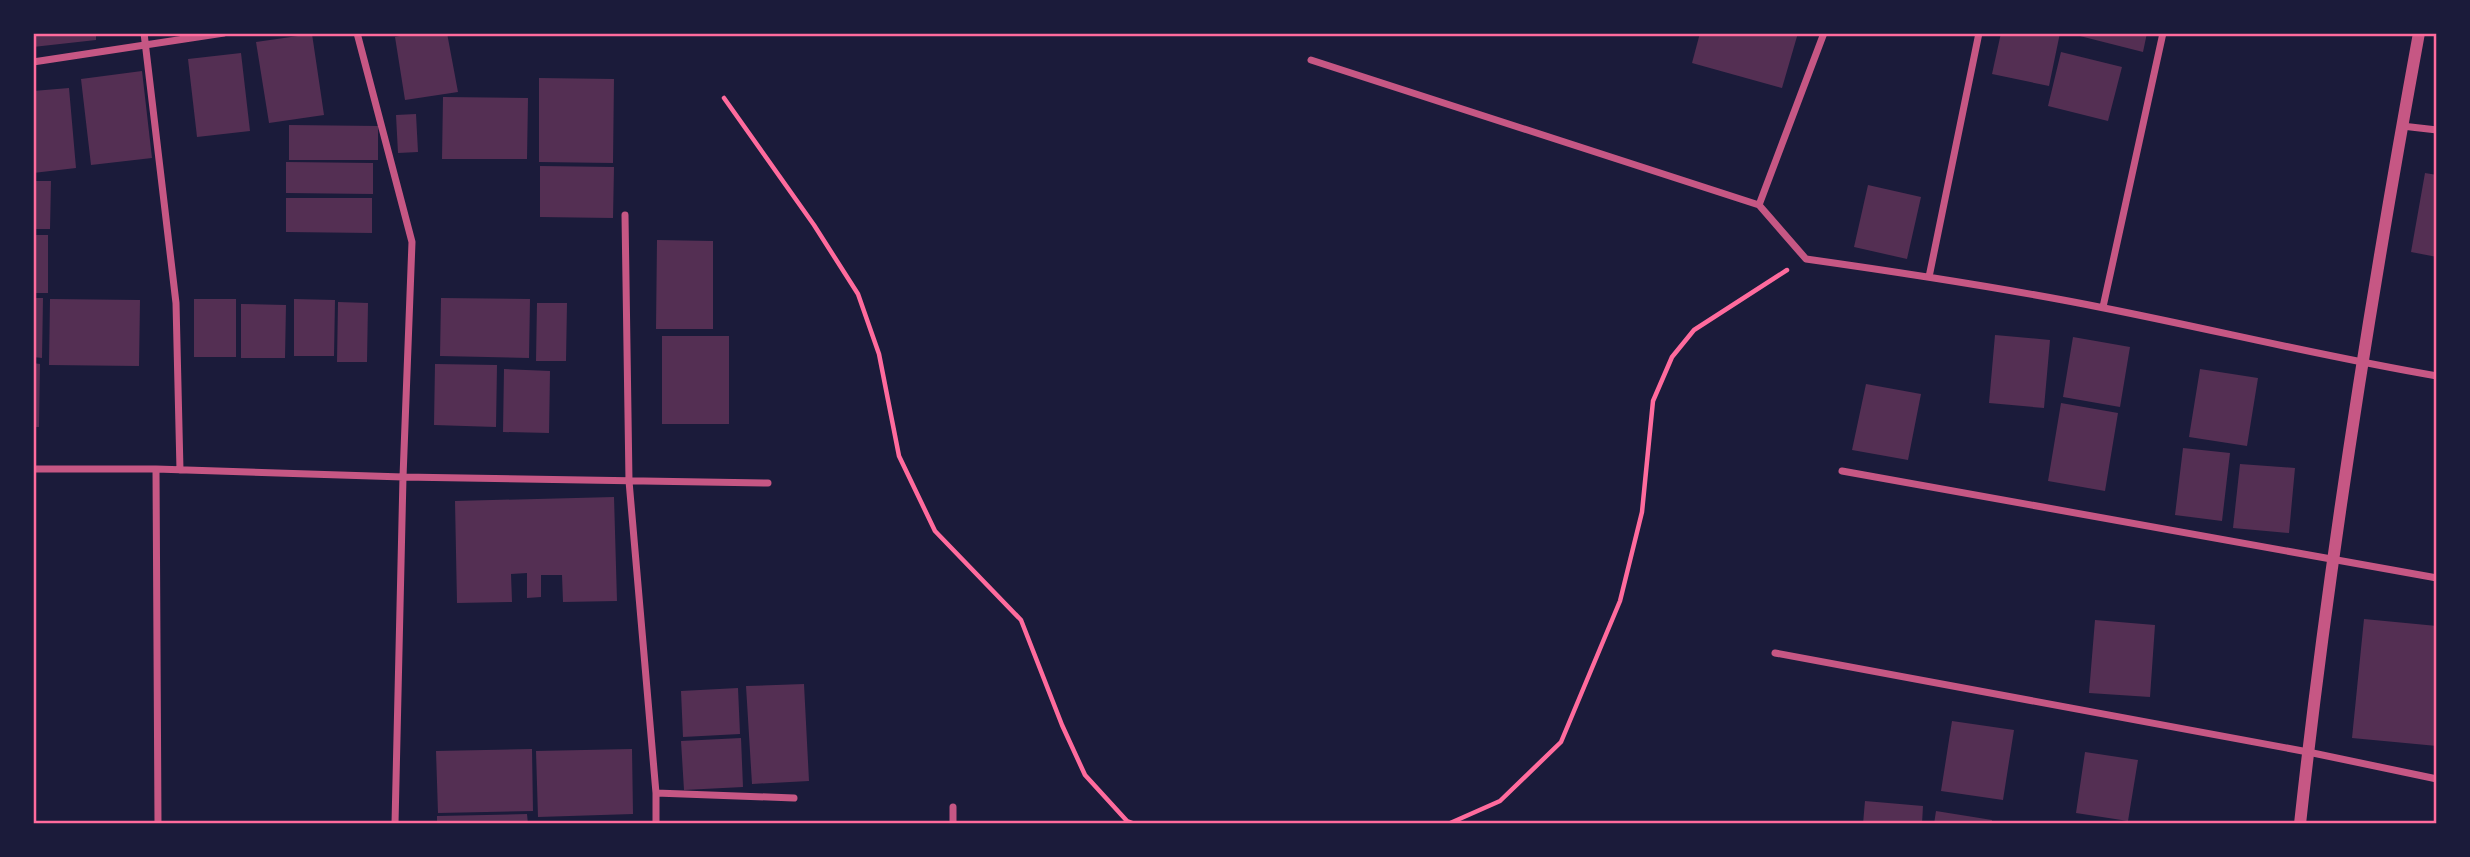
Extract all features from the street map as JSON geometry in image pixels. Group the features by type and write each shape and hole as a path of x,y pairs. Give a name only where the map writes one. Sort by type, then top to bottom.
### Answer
{"street":[{"path":"144,33 176,303 180,470"},
{"path":"33,62 224,33"},
{"path":"357,33 412,242 403,477 395,824"},
{"path":"1759,205 1824,33"},
{"path":"1929,277 1979,33"},
{"path":"2103,307 2163,33"},
{"path":"2300,824 2333,558 2361,363 2419,33"},
{"path":"1311,60 1759,205 1806,259 2103,307 2361,363 2437,376"},
{"path":"2402,126 2437,130"},
{"path":"625,215 629,481 656,793 656,824"},
{"path":"33,469 156,469 403,477 768,483"},
{"path":"156,469 158,824"},
{"path":"1842,471 2437,578"},
{"path":"1775,653 2308,752 2437,779"},
{"path":"656,793 794,798"},
{"path":"953,807 953,824"}],"path":[{"path":"724,98 814,225 858,294 879,354 899,456 935,531 1021,620 1062,725 1085,775 1128,821 1135,824"},
{"path":"1448,824 1500,802 1561,741 1620,601 1642,512 1653,401 1672,357 1693,330 1806,259"}],"building":[{"path":"33,33 96,33 96,40 33,47"},
{"path":"415,33 447,33 458,92 405,100 395,37"},
{"path":"1700,33 1798,33 1782,88 1692,63"},
{"path":"2001,33 2060,33 2049,86 1992,74"},
{"path":"2068,33 2147,33 2143,52"},
{"path":"312,34 324,115 269,123 256,42"},
{"path":"2061,52 2122,67 2108,121 2048,106"},
{"path":"241,53 250,131 197,137 188,59"},
{"path":"142,71 152,158 91,165 81,79"},
{"path":"539,78 614,79 613,163 539,162"},
{"path":"69,88 76,168 33,173 33,91"},
{"path":"443,97 528,98 527,159 442,159"},
{"path":"416,114 418,152 398,153 396,115"},
{"path":"289,125 378,126 378,160 289,160"},
{"path":"286,162 373,163 373,194 286,193"},
{"path":"540,166 614,167 613,218 540,217"},
{"path":"2425,173 2437,175 2437,257 2411,252"},
{"path":"33,181 51,181 50,229 33,229"},
{"path":"1868,185 1921,197 1907,259 1854,247"},
{"path":"286,198 372,198 372,233 286,232"},
{"path":"33,235 48,235 48,293 33,293"},
{"path":"657,240 713,241 713,329 656,329"},
{"path":"33,298 43,298 42,358 33,357"},
{"path":"441,298 530,299 529,358 440,356"},
{"path":"50,299 140,300 139,366 49,365"},
{"path":"194,299 236,299 236,357 194,357"},
{"path":"294,299 335,300 334,356 294,356"},
{"path":"338,302 368,303 367,362 337,362"},
{"path":"537,303 567,303 566,361 536,361"},
{"path":"241,304 286,305 285,358 241,358"},
{"path":"1995,335 2050,340 2044,408 1989,403"},
{"path":"662,336 729,336 729,424 662,424"},
{"path":"2073,337 2130,347 2120,407 2063,397"},
{"path":"33,363 40,364 39,427 33,427"},
{"path":"435,364 497,365 496,427 434,425"},
{"path":"504,369 550,371 549,433 503,432"},
{"path":"2200,369 2258,378 2247,446 2189,437"},
{"path":"1866,384 1921,394 1908,460 1852,450"},
{"path":"2061,403 2118,413 2105,491 2048,481"},
{"path":"2183,448 2230,453 2222,521 2175,515"},
{"path":"2240,464 2295,468 2289,533 2233,528"},
{"path":"614,497 617,601 563,602 562,575 541,575 541,597 527,598 527,573 511,574 512,602 457,603 455,501"},
{"path":"2364,619 2437,626 2437,746 2352,738"},
{"path":"2095,620 2155,625 2150,697 2089,693"},
{"path":"804,684 809,781 752,784 746,686"},
{"path":"738,688 740,734 683,737 681,691"},
{"path":"1952,721 2014,730 2003,800 1941,791"},
{"path":"741,738 743,787 684,790 681,741"},
{"path":"532,749 533,811 438,813 436,751"},
{"path":"632,749 633,814 538,817 536,751"},
{"path":"2085,752 2138,760 2128,821 2076,813"},
{"path":"1865,801 1923,806 1922,824 1863,824"},
{"path":"1936,811 1992,820 1992,824 1934,824"},
{"path":"527,814 528,824 437,824 437,816"}]}
